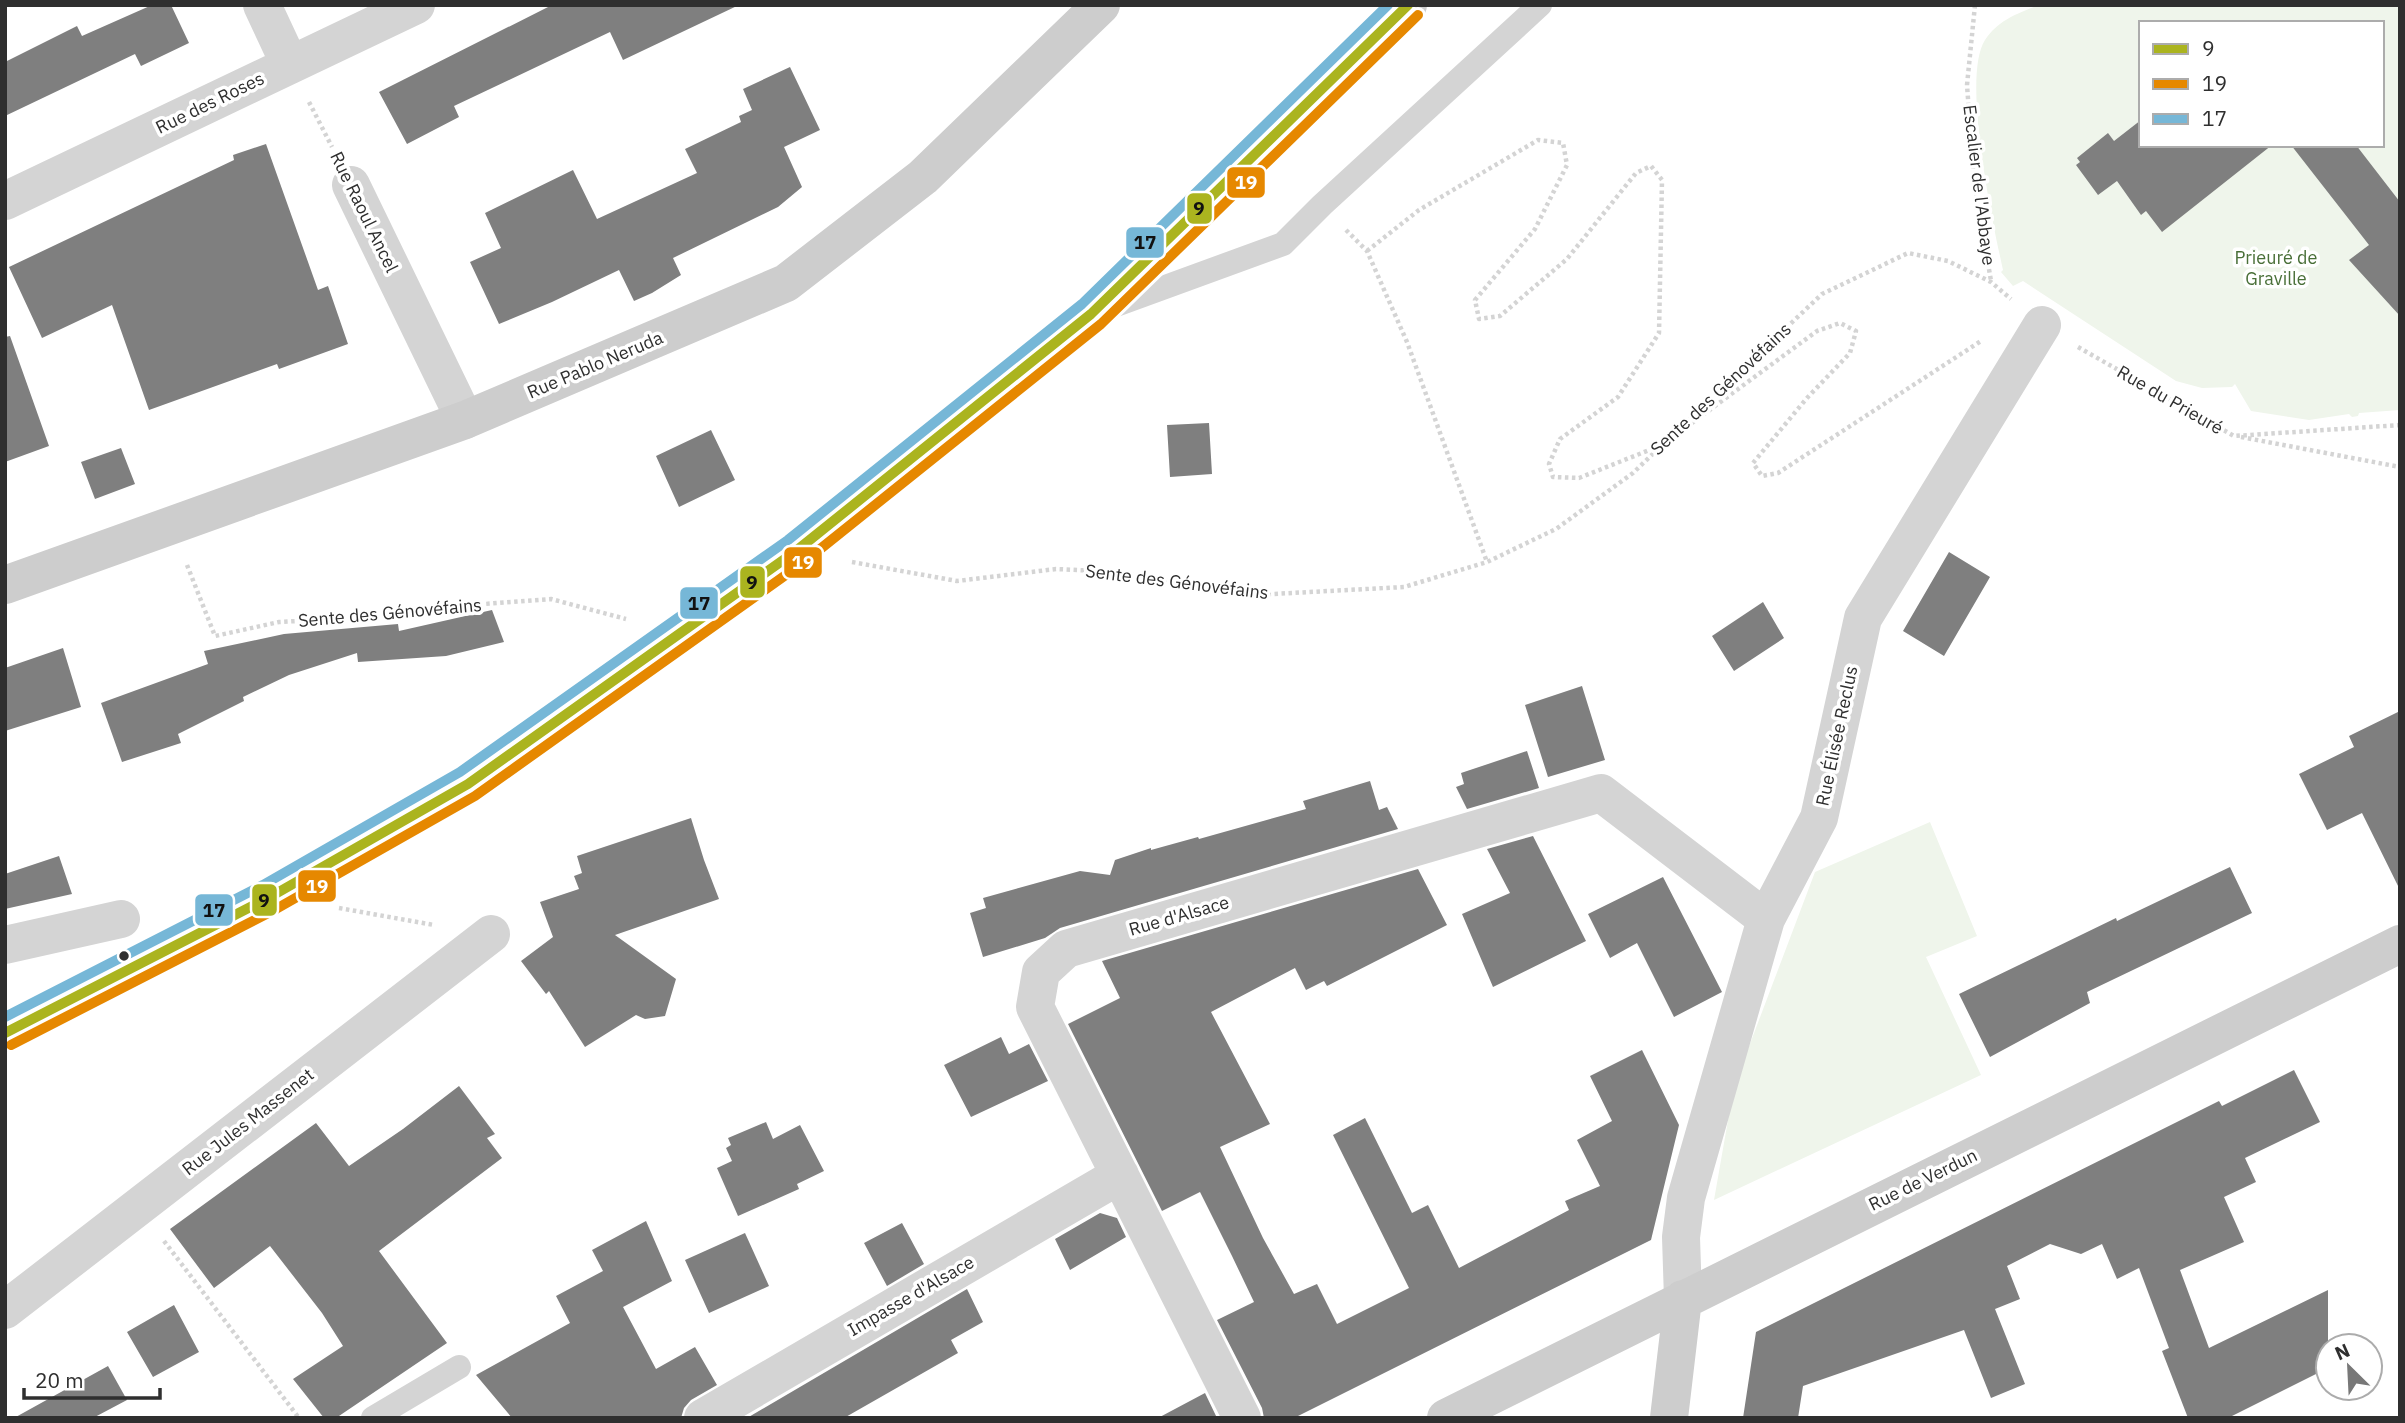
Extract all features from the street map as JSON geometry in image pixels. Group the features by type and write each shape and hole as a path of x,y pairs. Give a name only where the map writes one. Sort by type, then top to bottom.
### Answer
{"street":[{"path":"262,5 290,65"},
{"name":"Rue des Roses","path":"5,201 415,5"},
{"name":"Rue Pablo Neruda","path":"5,585 465,421 786,283 923,177 1101,5"},
{"path":"5,1033 270,897 468,784 796,551 1091,314 1408,5"},
{"name":"Rue Raoul Ancel","path":"351,185 465,421"},
{"name":"Rue Élisée Reclus","path":"1683,1299 1681,1237 1686,1198 1766,919 1819,818 1863,618 2057,334"},
{"name":"Rue d'Alsace","path":"1242,1418 1035,1007 1041,972 1066,949 1601,793 1766,919"},
{"path":"5,945 121,919"},
{"name":"Rue Jules Massenet","path":"5,1310 491,934"},
{"name":"Rue de Verdun","path":"1446,1418 2400,944"},
{"name":"Impasse d'Alsace","path":"703,1418 1120,1175"},
{"path":"1669,1418 1683,1299"}],"lane":[{"path":"1091,314 1283,244 1540,5"},
{"path":"373,1418 459,1367"}],"path":[{"name":"Escalier de l'Abbaye","path":"1975,5 1967,86 1974,180 1991,282"},
{"name":"Rue Raoul Ancel","path":"290,65 351,185"},
{"path":"1487,562 1407,342 1367,251 1419,210 1538,140 1563,143 1567,165 1535,229 1475,300 1479,319 1500,316 1567,259 1636,173 1651,166 1662,180 1659,332 1618,397 1560,439 1549,464 1553,477 1579,478 1662,445 1817,331 1840,323 1856,331 1850,353 1807,398 1753,463 1762,476 1778,473 1961,352 2006,326 2057,334"},
{"name":"Sente des Génovéfains","path":"796,551 957,581 1056,569 1119,572 1254,595 1404,587 1487,562 1556,529 1633,473 1822,294 1908,253 1948,261 1991,282"},
{"name":"Rue du Prieuré","path":"2057,334 2234,436 2400,425"},
{"path":"2234,436 2400,467"},
{"name":"Sente des Génovéfains","path":"172,525 215,636 279,622 387,616 458,606 551,599 679,634"},
{"path":"270,897 491,934"},
{"path":"138,1207 299,1418"}],"green space":[{"name":"Prieuré de Graville","path":"2039,5 2400,5 2400,410 2309,420 2251,411 2235,384 2232,387 2202,388 2176,381 2023,281 2013,286 2001,272 2003,270 1981,152 1976,85 1978,59 1985,40 2002,22"},
{"path":"1930,822 1977,936 1926,957 1981,1075 1714,1200 1734,1086 1815,872"}],"building":[{"path":"152,5 171,5 189,43 141,66 135,54 5,116 5,62 77,26 82,36"},
{"path":"552,5 739,5 623,60 610,32 454,106 459,117 407,144 379,92"},
{"path":"790,67 820,130 784,147 802,187 778,207 673,258 681,275 652,293 634,301 619,270 499,324 470,262 501,248 485,213 573,170 597,219 697,173 685,149 741,122 739,116 752,110 743,89"},
{"path":"2139,122 2139,147 2269,147 2162,232 2146,211 2141,215 2117,181 2098,195 2076,165 2080,162 2077,158 2108,133 2114,141"},
{"path":"266,144 318,290 328,286 348,344 279,369 277,364 149,410 112,305 42,338 9,267 234,160 233,155"},
{"name":"Prieuré de Graville","path":"2293,147 2358,147 2400,202 2400,316 2349,260 2369,245"},
{"path":"10,336 49,446 5,462 5,337"},
{"path":"1209,423 1212,474 1170,477 1167,425"},
{"path":"711,430 735,480 679,507 656,456"},
{"path":"121,448 135,484 95,499 81,462"},
{"path":"1949,552 1990,577 1944,656 1903,631"},
{"path":"1763,602 1784,638 1734,671 1712,636"},
{"path":"492,610 504,642 446,656 358,662 357,653 289,675 243,697 244,701 178,734 181,743 122,762 101,703 208,664 204,651 284,634 398,624 399,631"},
{"path":"63,648 81,707 5,731 5,668"},
{"path":"1582,686 1605,760 1548,777 1525,705"},
{"path":"2400,711 2400,890 2362,813 2327,830 2299,774 2354,747 2349,736"},
{"path":"1527,751 1539,788 1467,809 1456,787 1464,784 1461,773"},
{"path":"1370,781 1379,810 1387,807 1398,829 1060,928 1045,938 983,957 970,913 986,908 983,898 1080,871 1110,875 1115,860 1151,848 1198,837 1199,839 1306,809 1303,801"},
{"path":"691,818 719,899 615,935 676,979 665,1016 645,1019 636,1015 585,1047 549,991 546,994 521,961 553,937 540,902 579,889 574,876 582,873 577,856"},
{"path":"1533,836 1586,941 1493,987 1462,914 1510,893 1487,849"},
{"path":"59,856 72,894 5,909 5,874"},
{"path":"2230,867 2252,913 2087,992 2090,1003 1990,1057 1959,994 2116,918 2117,921"},
{"path":"1418,869 1447,925 1327,986 1324,981 1306,990 1295,968 1211,1012 1270,1124 1220,1147 1263,1238 1294,1294 1317,1284 1337,1324 1409,1288 1333,1135 1365,1118 1412,1213 1428,1205 1459,1268 1569,1210 1565,1201 1600,1186 1577,1140 1612,1121 1590,1076 1642,1050 1679,1125 1651,1240 1294,1418 1264,1418 1262,1408 1217,1320 1254,1302 1232,1256 1200,1192 1162,1211 1068,1024 1120,998 1102,961"},
{"path":"1663,877 1722,992 1674,1017 1637,943 1610,958 1588,914"},
{"path":"1001,1037 1009,1054 1029,1044 1048,1081 971,1117 944,1065"},
{"path":"2294,1070 2320,1122 2245,1158 2256,1182 2224,1197 2244,1242 2180,1270 2209,1348 2328,1290 2328,1332 2314,1332 2314,1375 2228,1418 2188,1418 2162,1351 2169,1348 2139,1268 2117,1279 2102,1244 2081,1254 2050,1244 2007,1266 2020,1299 1995,1309 2025,1384 1991,1398 1964,1330 1803,1386 1798,1418 1743,1418 1756,1332 2219,1101 2222,1106"},
{"path":"459,1086 495,1134 487,1138 502,1158 379,1251 447,1343 336,1418 324,1418 293,1379 343,1346 322,1313 270,1246 214,1288 170,1229 316,1123 349,1166"},
{"path":"766,1122 773,1139 800,1125 824,1171 797,1184 799,1189 738,1216 717,1168 732,1161 726,1148 731,1145 728,1138"},
{"path":"1100,1213 1117,1218 1126,1237 1070,1270 1055,1239"},
{"path":"646,1221 672,1281 623,1307 656,1369 695,1347 717,1385 691,1400 684,1408 681,1418 512,1418 476,1375 570,1323 556,1296 603,1271 592,1250"},
{"path":"902,1223 924,1264 887,1286 864,1243"},
{"path":"745,1233 769,1286 709,1313 685,1260"},
{"path":"967,1289 983,1322 951,1340 958,1353 844,1418 747,1418"},
{"path":"174,1305 199,1352 153,1377 127,1332"},
{"path":"108,1366 127,1400 93,1418 14,1418"},
{"path":"1205,1393 1217,1418 1158,1418"}],"transit line":[{"name":"17","path":"5,1017 263,885 460,772 788,540 1082,304 1388,5"},
{"name":"9","path":"5,1033 270,897 468,784 796,551 1091,314 1408,5"},
{"name":"19","path":"11,1045 276,909 475,796 804,562 1101,324 1418,15"}]}
